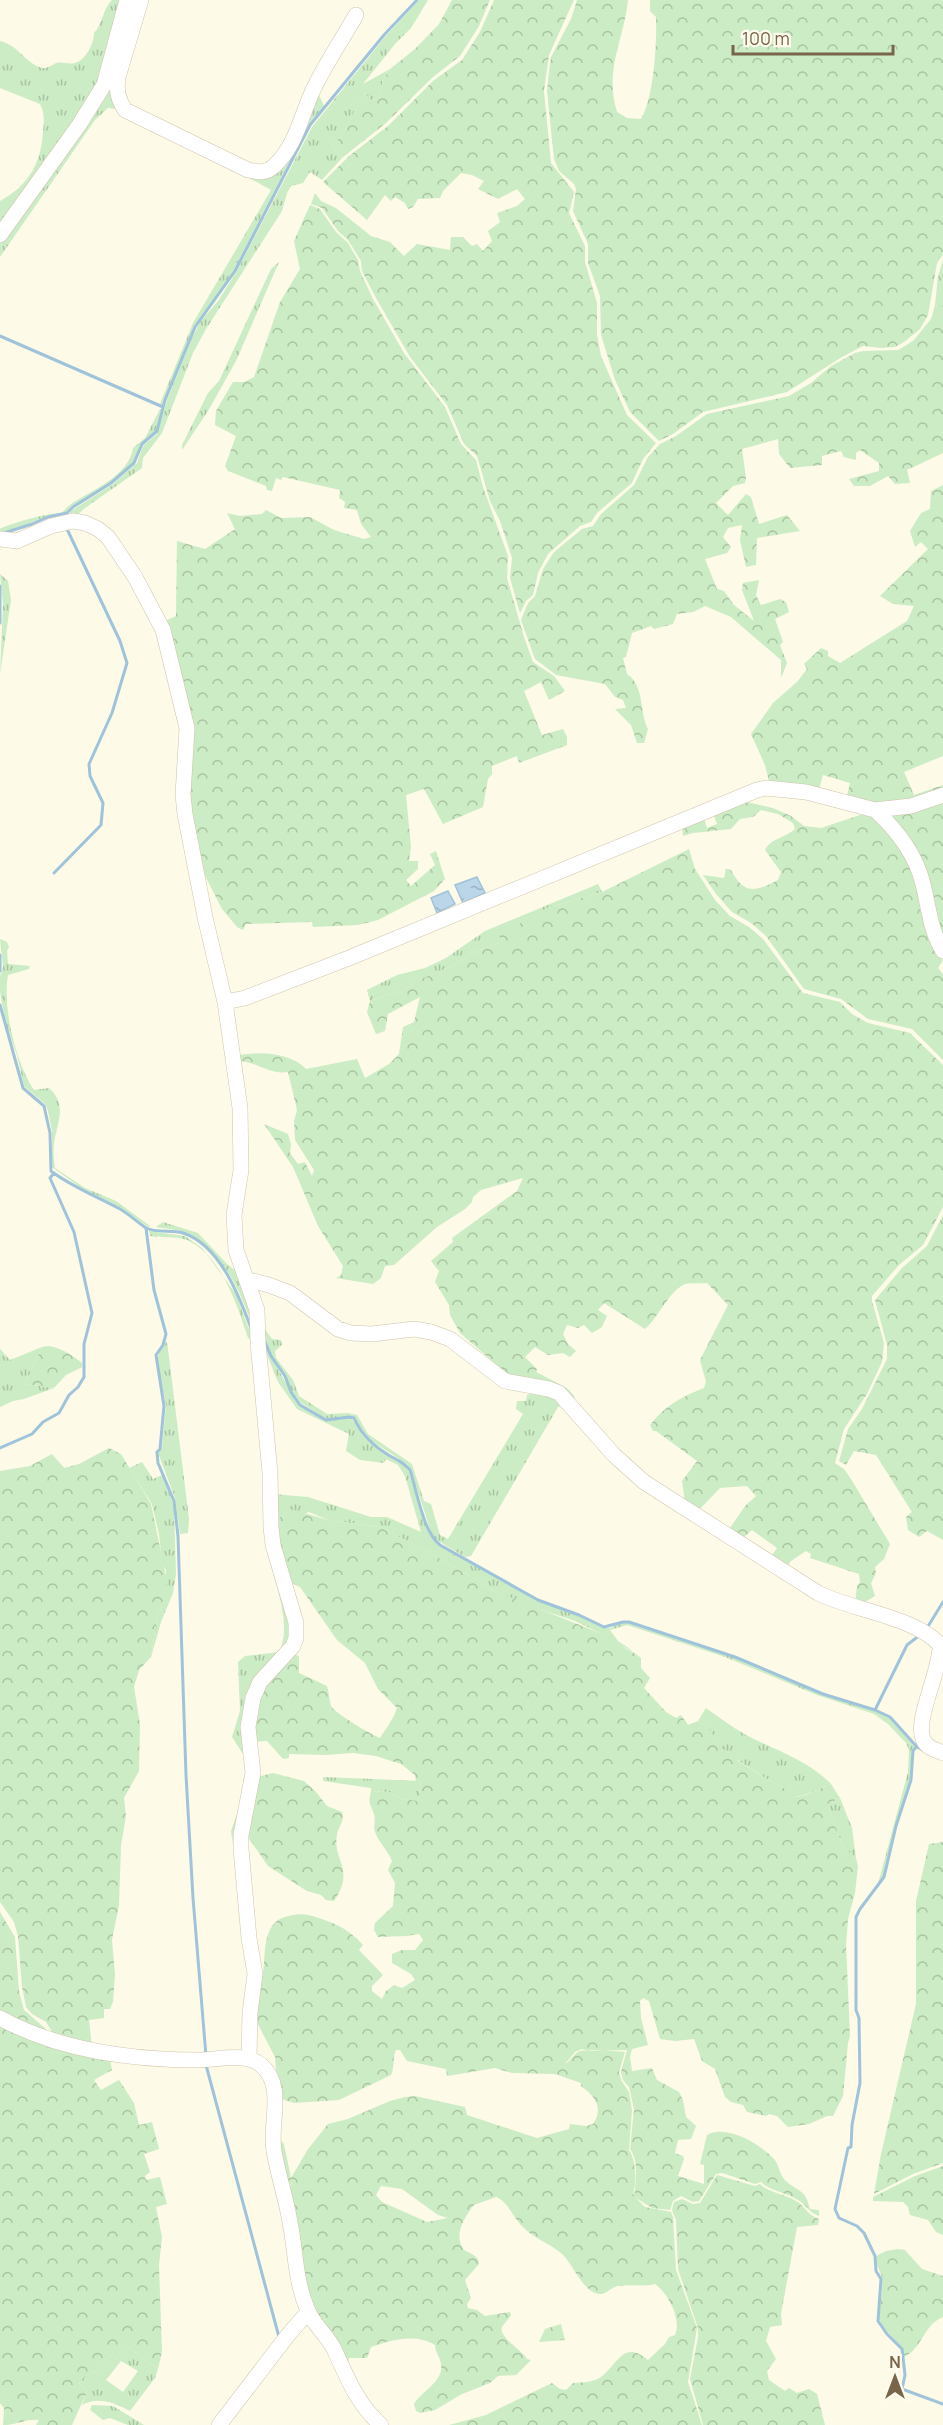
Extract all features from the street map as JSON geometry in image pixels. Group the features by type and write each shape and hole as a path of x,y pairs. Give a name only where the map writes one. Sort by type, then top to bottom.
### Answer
{"street":[{"path":"0,235 79,126 104,85 127,0"},
{"path":"141,0 118,77 116,88 118,100 125,110 248,170 261,173 272,169 281,160 316,84 356,15"},
{"path":"0,539 17,541 51,526 73,521 85,523 108,537 130,570 163,630 187,728 183,795 188,834 225,1002 242,1129 241,1170 234,1215 236,1250 249,1280 257,1310 270,1473 273,1545 294,1613 296,1638 287,1654 260,1682 253,1698 248,1727 253,1773 240,1849 255,1974 249,2058"},
{"path":"225,1002 245,998 349,958 757,790 766,788 806,792 875,810 911,806 943,795"},
{"path":"875,810 889,823 916,862 933,930 943,951"},
{"path":"249,1280 290,1293 338,1329 351,1333 372,1334 414,1329 431,1332 450,1339 505,1381 559,1393 614,1455 644,1482 818,1593 874,1612 936,1640 940,1645 939,1666 920,1730 924,1742 930,1748 943,1753"},
{"path":"0,2018 15,2026 89,2050 180,2060 249,2058 260,2064 271,2076 275,2091 272,2133 274,2151 291,2223 296,2268 308,2312 332,2344 348,2383 358,2400 381,2425"},
{"path":"219,2425 308,2312"}],"green space":[{"path":"112,0 124,0 95,91 0,227 0,201 25,181 36,164 42,144 44,121 40,104 0,88 0,41 12,46 41,68 56,63 75,63 89,51 94,33"},
{"path":"419,0 428,0 411,28 363,84 390,69 383,80 379,97 372,101 365,93 342,134 332,146 342,158 322,180 310,172 303,183 291,186 282,211 206,329 193,353 162,433 143,458 142,468 74,518 68,518 71,511 113,484 137,463 143,446 157,434 167,400 200,322 218,301 237,271 312,127 385,37"},
{"path":"452,0 490,0 479,26 460,56 433,77 386,123 342,158 332,146 342,134 365,93 372,101 379,97 383,80 390,69 415,49 439,24"},
{"path":"494,0 574,0 549,55 544,91 551,163 574,192 569,213 585,246 585,262 597,303 597,334 601,356 627,415 656,443 643,459 632,483 597,513 591,522 580,526 548,554 538,573 533,595 526,601 520,613 510,578 512,558 500,521 490,501 477,456 464,444 447,405 410,357 376,298 362,271 361,261 348,240 338,231 322,208 311,204 315,193 321,201 336,208 371,236 390,242 404,256 417,244 450,250 451,237 463,237 472,246 477,244 483,251 492,241 488,231 500,222 497,213 517,206 525,199 517,189 498,199 478,189 484,181 461,173 443,191 440,198 418,199 413,207 408,209 405,203 395,197 391,201 385,195 367,220 323,182 349,156 388,126 433,81 462,60 480,32"},
{"path":"577,0 628,0 614,68 614,96 617,112 627,118 641,119 649,98 655,55 656,17 650,11 650,0 943,0 943,255 937,263 928,315 920,329 895,347 863,346 787,392 703,412 673,434 659,441 630,412 615,380 601,335 600,296 588,263 588,244 573,211 576,189 574,184 559,171 554,159 547,91 551,57 571,19"},
{"path":"108,82 117,109 108,108 95,120 0,257 0,242"},
{"path":"317,91 324,106 308,125 234,270 194,326 163,405 160,404 193,323 271,190 217,160 265,176"},
{"path":"310,205 320,209 336,232 348,243 358,260 360,271 373,299 404,353 445,407 461,444 476,460 483,487 508,556 507,578 533,662 554,676 565,691 549,700 541,682 524,691 542,735 563,729 567,737 567,745 519,763 517,756 492,766 483,807 443,824 424,789 406,795 411,847 409,861 418,861 418,869 406,880 411,886 435,865 430,854 436,851 445,879 434,891 378,920 358,925 313,927 312,922 246,924 243,930 237,927 222,909 193,852 186,776 165,621 176,616 177,541 205,549 235,529 227,513 240,516 262,514 266,510 281,518 310,517 334,530 364,539 371,537 361,524 357,510 344,508 345,502 339,498 340,490 283,477 281,480 276,478 272,491 267,490 266,486 228,471 225,466 236,436 215,425 216,411 233,382 244,382 254,377 280,302 300,269 294,241"},
{"path":"943,260 943,308 935,305 938,276"},
{"path":"279,262 236,361 208,411 182,450 182,445 208,393 219,381 271,269"},
{"path":"935,305 943,308 943,453 907,470 910,483 895,484 888,476 870,486 854,486 849,479 879,471 879,463 860,450 856,453 856,460 844,457 841,451 822,456 822,465 790,468 779,454 778,439 742,449 745,483 733,486 716,503 728,515 746,494 751,497 759,524 787,515 800,531 757,538 756,565 746,567 740,540 742,525 728,528 723,537 731,547 727,553 705,559 717,589 724,591 734,605 754,621 742,590 743,583 759,580 756,595 761,605 780,599 786,602 789,612 775,619 783,642 780,645 787,663 781,678 781,660 731,617 705,606 693,612 677,614 673,624 654,629 651,626 632,633 626,657 623,658 627,674 637,685 648,729 644,743 637,743 631,725 615,709 626,708 623,700 615,697 605,684 556,675 535,659 521,620 528,603 535,596 543,569 554,552 582,529 593,526 601,514 634,485 648,457 660,444 676,436 707,414 789,396 811,383 831,366 855,353 898,350 914,340 931,319"},
{"path":"162,409 156,430 142,443 133,463 110,482 64,514 48,516 0,534 0,529 12,524 39,516 61,513 117,474 125,467 133,448 145,438"},
{"path":"943,485 943,756 904,772 914,795 943,785 943,794 875,809 846,800 850,783 823,775 818,793 770,785 765,765 751,734 773,703 797,682 807,669 804,664 821,648 828,651 828,656 840,663 907,621 914,606 893,604 880,596 928,549 921,542 915,547 910,531 921,513 930,509 931,491"},
{"path":"0,574 8,581 11,600 0,674 3,604"},
{"path":"943,800 943,939 885,813"},
{"path":"743,801 773,808 791,816 804,826 821,828 866,813 874,815 904,850 938,952 943,960 938,968 943,974 943,1060 912,1029 868,1019 841,999 804,989 766,936 751,923 732,912 716,894 703,875 724,878 726,869 731,870 741,884 751,889 763,887 778,880 781,872 765,850 774,840 795,829 793,823 778,814 761,810 753,817 740,819 731,829 683,836 682,827 704,818 707,828 717,824 713,813"},
{"path":"689,849 695,869 715,900 730,916 749,927 763,939 803,993 840,1002 852,1014 868,1023 910,1033 943,1065 943,1207 923,1245 899,1265 872,1296 884,1343 882,1362 867,1394 844,1429 835,1463 844,1469 851,1479 890,1544 884,1559 875,1567 876,1573 871,1583 875,1596 860,1605 855,1604 857,1586 860,1582 859,1574 810,1558 811,1554 806,1551 791,1561 786,1568 770,1558 777,1548 752,1530 742,1539 728,1531 745,1506 756,1496 747,1486 720,1488 698,1511 685,1503 682,1481 697,1461 653,1431 650,1425 674,1402 704,1388 706,1382 700,1360 728,1305 707,1283 686,1284 678,1288 645,1329 604,1303 598,1310 607,1316 602,1327 592,1333 584,1325 578,1328 567,1325 563,1334 568,1344 576,1351 570,1357 563,1353 548,1355 535,1347 525,1357 537,1369 536,1372 567,1388 575,1397 571,1400 506,1373 460,1333 450,1315 449,1305 435,1282 439,1271 431,1261 453,1242 452,1238 517,1191 523,1178 481,1190 465,1209 437,1227 394,1265 385,1266 381,1278 373,1284 336,1278 341,1275 343,1266 318,1226 293,1167 264,1124 288,1134 291,1144 290,1153 298,1164 305,1162 312,1176 314,1170 295,1140 294,1121 297,1110 288,1072 236,1061 235,1056 243,1054 272,1054 291,1059 306,1069 357,1059 365,1078 389,1064 399,1054 403,1027 414,1022 420,997 388,1014 385,1031 376,1034 367,1012 370,1001 405,989 471,954 499,943 500,935 547,908 602,892"},
{"path":"598,884 602,892 547,908 499,943 471,954 405,989 370,1001 367,990 397,975 425,968 446,958 485,931"},
{"path":"0,939 7,942 9,947 8,964 30,966 29,969 8,975 7,1003 16,1050 27,1079 34,1090 49,1088 58,1101 60,1114 54,1146 55,1168 85,1188 116,1201 150,1226 148,1227 120,1207 81,1188 52,1167 52,1131 48,1111 45,1104 24,1086 17,1055 5,1022 0,991 0,976 3,967"},
{"path":"943,1215 943,1540 927,1531 919,1537 908,1530 906,1517 912,1512 876,1455 854,1451 846,1465 839,1461 848,1429 862,1409 887,1359 887,1345 875,1300 902,1268 927,1246"},
{"path":"163,1222 198,1233 228,1265 239,1273 246,1285 253,1328 237,1288 212,1251 188,1234 156,1227"},
{"path":"149,1231 185,1236 202,1248 207,1255 187,1240 150,1236"},
{"path":"207,1255 219,1269 222,1276"},
{"path":"222,1276 236,1294 248,1327 253,1334 253,1342 248,1338 239,1311"},
{"path":"257,1288 263,1326 272,1339 281,1340 282,1345 275,1351 276,1358 293,1380 299,1396 327,1414 357,1415 368,1434 412,1464 424,1501 431,1504 440,1535 448,1539 523,1414 516,1409 517,1401 526,1401 527,1395 538,1391 566,1405 558,1407 471,1556 465,1557 433,1538 407,1464 370,1440 352,1416 326,1419 301,1403 272,1356 262,1333 254,1291"},
{"path":"260,1337 299,1406 327,1421 349,1418 353,1420 370,1443 404,1464 409,1472 427,1529 434,1541 538,1601 604,1628 628,1623 735,1658 823,1695 875,1711 889,1718 915,1747 912,1751 910,1780 895,1826 883,1876 878,1884 908,1772 909,1750 906,1743 888,1724 874,1714 817,1695 725,1657 627,1625 610,1630 618,1641 633,1651 575,1621 497,1592 380,1527 328,1520 309,1512 274,1526 273,1494 308,1497 371,1517 387,1517 421,1532 405,1476 398,1465 386,1459 384,1463 360,1460 346,1451 349,1434 297,1409 278,1382"},
{"path":"167,1341 189,1519 188,1533 180,1534 175,1498 158,1453 162,1448 166,1405 157,1361 159,1352"},
{"path":"49,1346 71,1355 82,1363 82,1367 66,1375 54,1388 25,1384 42,1347"},
{"path":"42,1347 25,1384 54,1388 0,1407 0,1349 10,1360"},
{"path":"109,1448 121,1454 151,1504 167,1581 165,1598 157,1618 151,1657 139,1670 134,1687 140,1724 139,1771 124,1798 126,1816 121,1845 119,1905 112,1940 115,1974 113,2002 110,2009 104,2009 104,2018 89,2020 92,2047 56,2038 46,2022 32,2014 26,2007 18,1936 14,1922 0,1902 0,1471 30,1466 52,1454 64,1468 79,1464"},
{"path":"142,1462 153,1479 162,1475 174,1508 176,1574 173,1593 161,1622 151,1657 157,1618 165,1598 166,1570 162,1563 159,1534 152,1504 129,1468"},
{"path":"290,1509 328,1520 380,1527 497,1592 600,1633 641,1658 641,1668 650,1678 644,1688 666,1712 676,1718 681,1715 688,1725 698,1721 702,1723 713,1734 716,1746 730,1752 738,1761 790,1791 796,1797 831,1784 840,1798 827,1804 843,1847 856,1858 858,1866 855,1893 848,1919 846,1945 850,2036 843,2096 833,2116 827,2116 809,2124 788,2127 777,2116 747,2112 743,2105 731,2102 725,2097 715,2069 702,2061 694,2039 675,2041 660,2039 649,2001 643,1998 640,2001 641,2018 648,2045 632,2049 630,2057 632,2071 652,2068 657,2080 679,2092 686,2117 696,2126 691,2139 678,2140 675,2153 683,2156 684,2159 678,2176 704,2184 704,2165 700,2164 707,2135 715,2132 733,2134 767,2153 775,2161 784,2180 804,2195 810,2209 819,2210 819,2216 811,2212 800,2201 761,2182 755,2184 722,2173 716,2174 699,2201 693,2202 681,2196 673,2201 670,2210 652,2208 636,2198 645,2207 671,2212 673,2217 676,2270 697,2328 688,2382 702,2425 449,2425 486,2415 552,2383 566,2390 573,2383 594,2380 601,2377 627,2353 640,2354 648,2360 669,2337 675,2335 677,2329 675,2314 669,2300 655,2284 618,2286 602,2294 590,2290 561,2253 525,2229 507,2205 496,2197 474,2205 461,2227 461,2245 479,2261 465,2280 471,2298 467,2304 468,2308 477,2310 485,2316 510,2312 511,2315 502,2327 502,2331 527,2359 531,2360 516,2375 498,2376 490,2383 462,2394 435,2410 420,2413 416,2411 414,2404 436,2381 441,2370 435,2345 419,2339 395,2340 371,2347 367,2358 349,2358 348,2363 314,2317 287,2189 293,2182 286,2187 275,2135 284,2144 291,2178 308,2149 328,2124 348,2119 405,2097 415,2096 465,2107 467,2115 537,2138 569,2129 570,2124 586,2126 593,2124 598,2108 594,2098 581,2086 581,2083 555,2074 512,2073 495,2068 447,2076 446,2069 407,2061 400,2050 396,2050 391,2075 339,2100 294,2103 278,2098 275,2057 252,2013 263,1973 266,1940 272,1926 285,1917 302,1914 340,1926 363,1945 359,1950 383,1975 372,1986 372,1991 382,1999 386,1991 394,1985 402,1988 415,1980 411,1974 392,1963 392,1954 402,1950 415,1950 423,1940 419,1934 378,1937 374,1930 375,1923 393,1906 395,1883 388,1870 392,1861 375,1832 375,1816 370,1801 371,1791 389,1792 402,1799 418,1801 421,1782 416,1781 415,1775 401,1764 376,1756 353,1753 289,1754 289,1758 283,1759 267,1741 252,1742 255,1697 290,1653 299,1656 299,1673 327,1686 333,1709 376,1736 380,1738 397,1708 378,1689 365,1663 337,1640 300,1587 284,1579 274,1526 285,1511","holes":["582,2049 587,2050 578,2052 565,2064 575,2052","627,2050 621,2072 623,2080 629,2087 634,2109 630,2149 636,2165 636,2178 634,2196 635,2171 629,2150 632,2110 629,2092 621,2080 619,2072 625,2052 606,2051","381,2186 402,2189 438,2215 448,2218 427,2222 382,2202 376,2195"]},
{"path":"268,1553 292,1627 249,1756 238,1881 231,1831 243,1797 246,1770 245,1757 232,1737 240,1711 238,1662 245,1656 279,1652 283,1641 281,1603"},
{"path":"706,1708 746,1735 812,1768 831,1784 795,1797 790,1791 765,1778 716,1746 710,1731 698,1721"},
{"path":"273,1773 304,1781 327,1806 342,1812 343,1819 336,1844 342,1865 343,1881 334,1901 326,1900 321,1895 307,1891 268,1866 243,1830 255,1775"},
{"path":"323,1777 421,1781 418,1801 402,1799 389,1792 371,1791 371,1788 323,1781"},
{"path":"840,1798 852,1828 856,1858 843,1847 827,1804"},
{"path":"943,1842 943,2163 913,2174 874,2194 916,2004 916,1901 929,1844"},
{"path":"0,1912 15,1937 19,1991 24,2010 46,2029 48,2034 0,2015"},
{"path":"0,2026 110,2059 112,2070 94,2080 101,2090 119,2080 134,2103 139,2125 152,2122 159,2149 144,2154 150,2172 145,2176 146,2180 160,2177 167,2204 156,2207 162,2237 159,2265 162,2352 158,2369 127,2346 116,2359 111,2355 94,2373 89,2371 79,2383 87,2392 72,2425 36,2425 39,2420 34,2420 3,2425 4,2408 0,2403"},
{"path":"943,2166 943,2235 936,2232 928,2220 910,2215 908,2207 903,2202 873,2201 873,2197 915,2176"},
{"path":"717,2175 755,2186 760,2184 796,2201 819,2219 818,2225 797,2227 781,2314 782,2325 770,2327 766,2341 776,2359 767,2371 769,2380 785,2391 789,2388 797,2393 809,2389 817,2394 825,2425 703,2425 690,2379 698,2328 678,2269 676,2220 672,2210 674,2202 682,2199 693,2204 700,2203"},
{"path":"898,2249 905,2250 922,2269 943,2276 943,2317 931,2325 915,2348 904,2357 900,2345 883,2326 878,2314 882,2282 876,2256"},
{"path":"561,2324 565,2340 539,2342 545,2329"},
{"path":"127,2346 158,2369 155,2378 130,2411 112,2403 100,2401 82,2405 87,2392 79,2383 89,2370 94,2373 111,2355 116,2359","holes":["121,2361 138,2371 123,2392 106,2380"]},
{"path":"92,2405 113,2406 144,2425 128,2425 110,2418 103,2420 90,2410"}],"water":[{"path":"477,877 485,893 463,903 455,885"},
{"path":"448,891 455,904 437,913 431,898"}],"waterway":[{"path":"4,533 48,517 67,513 111,483 134,463 142,444 157,431 165,400 195,327 235,271 310,125 384,35 417,0"},
{"path":"0,336 163,407"},
{"path":"54,873 101,825 103,803 90,776 89,764 112,713 127,663 120,641 67,529"},
{"path":"0,586 0,623"},
{"path":"0,955 0,971"},
{"path":"0,1005 23,1088 44,1106 50,1133 51,1171 76,1187 127,1213 146,1228 183,1233 208,1248 234,1287 251,1328"},
{"path":"0,1448 32,1434 43,1422 59,1413 69,1395 84,1377 84,1344 92,1313 74,1232 50,1178 54,1173"},
{"path":"146,1228 154,1290 166,1334 163,1345 156,1355 164,1406 160,1449 157,1452 158,1463 174,1501 178,1536 186,1775 206,2056"},
{"path":"265,1342 300,1405 326,1420 354,1418 369,1440 410,1470 425,1521 429,1531 440,1545 538,1600 604,1627 629,1622 735,1657 823,1694 875,1710 890,1717 917,1747 923,1750"},
{"path":"927,1628 943,1602"},
{"path":"875,1710 907,1645 920,1635"},
{"path":"916,1747 913,1751 911,1780 896,1826 884,1877 856,1917 856,2010 859,2018 860,2083 852,2125 851,2147 848,2148 835,2209 839,2218 857,2226 864,2233 875,2256 876,2271 881,2279 878,2321 902,2349 905,2375 902,2389 943,2404"},
{"path":"206,2065 279,2337"}]}
